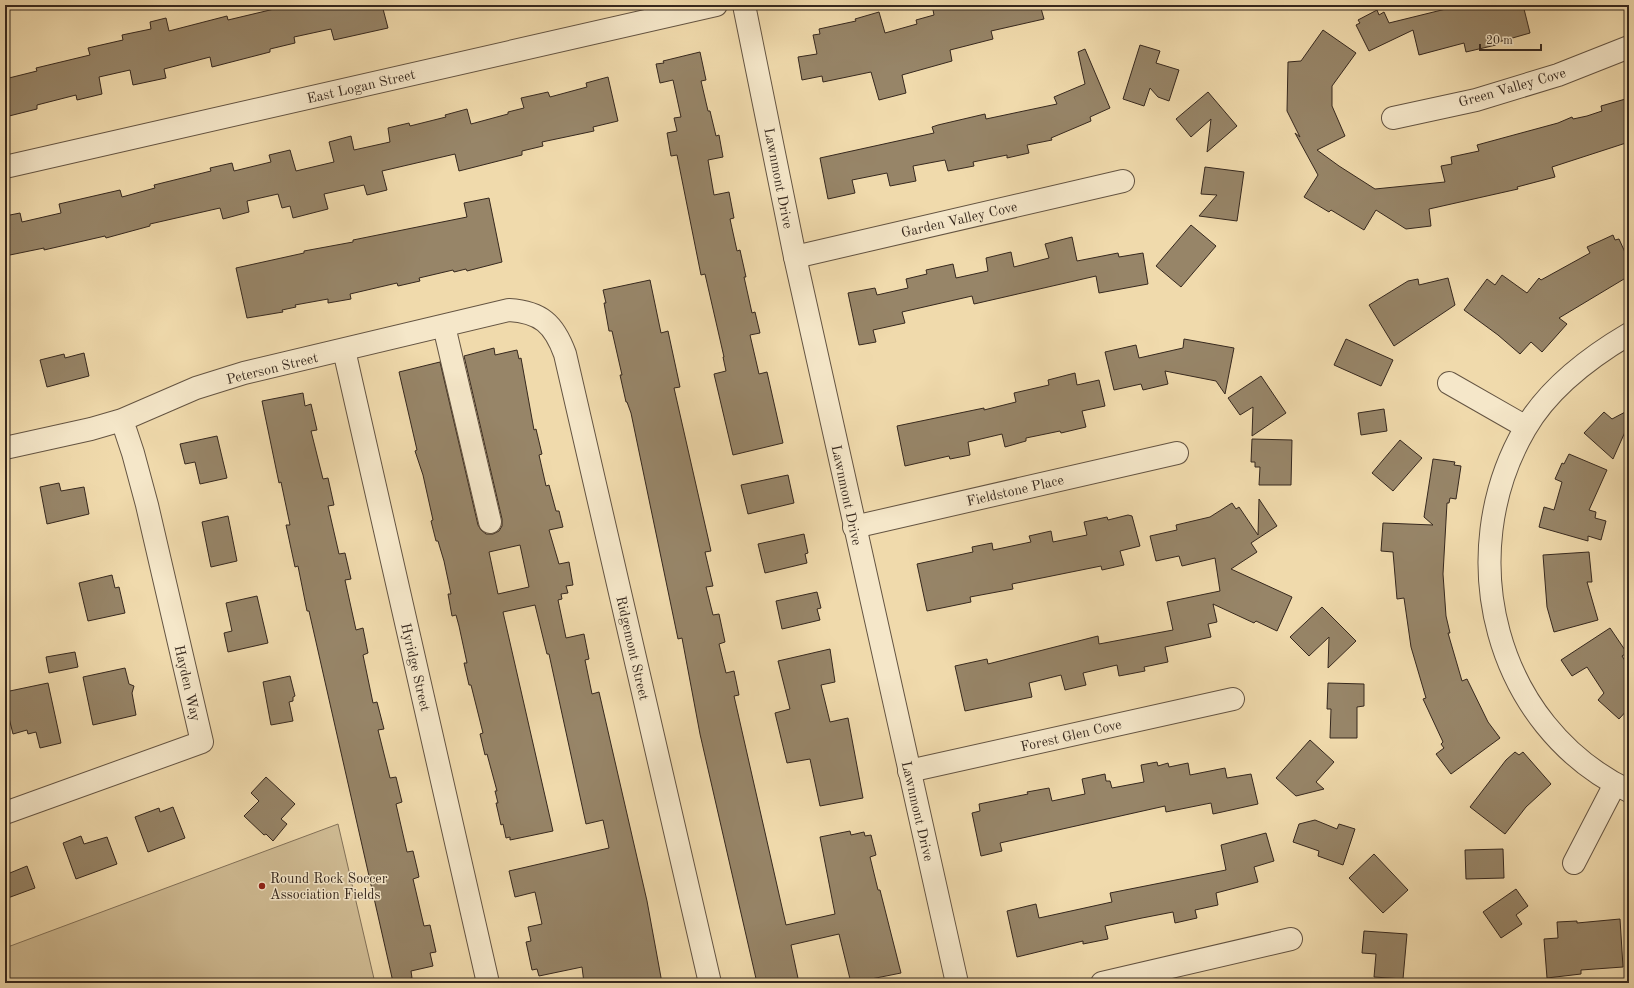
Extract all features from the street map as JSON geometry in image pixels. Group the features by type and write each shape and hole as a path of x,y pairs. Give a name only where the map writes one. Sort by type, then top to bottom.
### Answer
{"street":[{"name":"East Logan Street","path":"5,167 716,5"},
{"name":"Lawnmont Drive","path":"744,5 795,257 854,527 957,983"},
{"name":"Green Valley Cove","path":"1393,118 1484,98 1558,75 1629,47"},
{"name":"Garden Valley Cove","path":"795,257 1123,181"},
{"name":"Peterson Street","path":"5,448 91,429 122,420 196,388 244,373 509,310 525,311 542,319"},
{"name":"Ridgemont Street","path":"542,319 552,327 560,338 566,354 710,983"},
{"path":"444,326 490,522"},
{"path":"1574,863 1622,787 1582,760 1556,736 1533,710 1515,678 1502,646 1489,578 1490,537 1494,510 1503,477 1526,427 1550,397 1574,372 1600,351 1629,334"},
{"name":"Hyridge Street","path":"344,350 488,983"},
{"path":"1449,382 1526,427"},
{"name":"Hayden Way","path":"5,813 202,742 147,505 133,453 122,420"},
{"name":"Fieldstone Place","path":"854,527 1177,453"},
{"name":"Forest Glen Cove","path":"909,771 1233,699"},
{"path":"1102,983 1291,939"}],"shaded area":[{"name":"Round Rock Soccer Association Fields","path":"338,824 375,983 5,983 5,948"}],"building":[{"path":"291,5 382,5 388,28 334,40 331,29 294,37 295,43 270,49 270,52 212,67 210,57 164,69 166,78 133,85 130,70 99,77 102,94 77,100 76,95 37,105 37,109 5,117 5,79 37,71 36,68 90,55 88,48 123,40 122,35 151,29 150,22 166,18 169,31 227,16 228,20"},
{"path":"932,5 1040,5 1044,19 991,31 993,39 950,50 952,61 902,75 906,93 879,100 871,72 823,82 822,76 802,80 798,57 817,54 813,35 820,34 819,29 856,21 855,19 879,12 885,33 917,24 916,20 934,15"},
{"path":"1462,5 1523,5 1530,33 1495,43 1496,45 1466,52 1464,43 1419,55 1413,30 1369,51 1356,25 1360,23 1358,20 1377,10 1379,15 1384,12 1389,23"},
{"path":"1323,30 1356,53 1332,86 1332,106 1345,136 1317,150 1375,189 1445,182 1441,166 1452,164 1451,157 1479,151 1477,145 1558,123 1572,117 1573,119 1587,116 1602,111 1601,106 1629,98 1629,142 1552,167 1555,177 1517,187 1518,189 1429,209 1431,226 1406,229 1376,210 1364,230 1331,210 1329,212 1304,197 1318,175 1295,133 1300,137 1287,111 1288,62 1301,61"},
{"path":"1140,45 1160,51 1156,63 1179,70 1169,101 1158,97 1150,88 1144,106 1123,99"},
{"path":"1085,49 1110,108 1090,117 1091,121 1051,138 1052,140 1027,145 1029,153 1007,158 1007,155 973,162 974,166 948,171 945,160 913,166 916,181 890,186 887,173 852,180 855,193 828,199 820,158 934,133 932,127 985,114 986,119 1057,104 1054,97 1085,84 1078,52"},
{"path":"700,52 706,80 701,81 716,136 719,135 723,157 708,160 714,195 729,192 734,218 730,219 737,251 740,250 752,313 755,312 760,333 750,335 759,374 767,372 783,443 733,455 714,374 726,371 724,357 705,274 701,275 677,155 671,156 667,133 677,131 674,118 681,117 673,80 660,83 656,64"},
{"path":"608,77 618,121 593,127 594,131 542,142 543,146 522,151 522,155 459,171 455,154 382,171 387,190 367,195 364,185 324,194 328,209 293,218 290,206 282,208 278,194 247,201 249,212 223,219 220,208 150,224 150,226 106,238 105,236 44,250 44,248 5,256 5,216 20,213 22,222 61,213 59,204 120,190 122,197 155,188 154,185 211,171 210,168 232,163 234,171 271,162 269,155 290,150 296,171 334,162 329,142 351,136 354,150 390,142 388,128 409,123 410,126 446,117 445,115 467,109 471,124 524,108 521,98 548,92 550,97 587,87 586,83"},
{"path":"1208,92 1237,126 1207,152 1211,119 1191,137 1176,119"},
{"path":"1205,167 1244,172 1237,221 1199,216 1217,195 1201,194"},
{"path":"489,198 502,262 467,271 466,269 454,272 453,270 419,278 420,281 398,286 397,283 350,294 351,299 328,303 328,299 295,305 296,307 282,310 283,312 247,318 236,268 304,253 304,251 353,242 353,240 467,217 464,203"},
{"path":"1191,225 1216,246 1181,287 1156,266"},
{"path":"1613,235 1615,240 1619,239 1629,261 1629,276 1559,318 1567,324 1542,352 1531,342 1520,354 1498,335 1464,310 1487,279 1495,285 1502,275 1527,293 1539,278 1541,280 1590,253 1587,247"},
{"path":"1072,237 1077,261 1118,253 1119,257 1143,253 1148,284 1099,293 1096,276 974,304 972,296 902,312 905,323 873,330 876,342 859,345 848,293 875,288 877,295 908,288 906,279 927,274 926,270 953,264 956,278 988,271 986,258 1011,252 1014,267 1049,258 1045,244"},
{"path":"1448,278 1455,305 1394,346 1369,305 1408,281 1418,279 1419,285"},
{"path":"650,280 661,333 668,331 680,387 674,388 711,551 705,552 713,586 706,587 713,615 719,614 725,642 719,644 726,673 734,671 739,695 734,696 786,925 835,914 820,837 850,831 851,835 864,832 865,836 871,835 876,855 870,857 901,973 851,983 839,934 791,945 799,983 757,983 700,734 682,638 678,639 631,413 626,402 620,375 622,375 612,331 609,331 604,303 606,303 603,290"},
{"path":"1184,339 1234,348 1225,394 1216,381 1165,371 1168,384 1143,390 1141,384 1114,390 1105,352 1136,345 1139,358 1183,348"},
{"path":"1346,339 1393,360 1381,386 1334,365"},
{"path":"494,348 495,355 517,350 519,359 521,358 534,430 536,429 542,454 539,455 546,486 549,485 556,511 559,511 563,527 549,530 559,564 569,562 573,585 566,586 568,593 561,594 562,599 558,600 566,638 584,634 589,659 585,660 592,694 599,692 647,901 662,983 584,983 582,967 539,976 537,969 532,970 526,942 531,941 528,927 542,924 535,892 515,897 509,871 609,848 603,820 586,824 549,654 547,654 535,605 503,612 553,831 510,840 510,837 506,838 503,824 501,825 496,803 498,803 495,791 497,791 487,754 485,755 480,734 483,733 464,663 467,663 459,626 456,615 452,616 448,594 451,594 444,561 438,541 436,541 431,521 433,520 423,475 415,451 417,450 399,372 440,362 478,525 486,534 493,534 499,531 502,526 502,519 464,356","holes":["520,545 529,587 498,594 489,552"]},
{"path":"84,353 89,376 47,387 40,360 64,354 65,358"},
{"path":"1075,373 1077,385 1099,380 1105,406 1082,411 1086,427 1061,433 1060,431 1026,438 1026,441 1005,447 1002,434 968,442 970,455 950,459 949,456 905,466 897,426 984,408 984,410 1016,402 1014,393 1049,385 1048,380"},
{"path":"1261,376 1286,413 1252,436 1253,407 1240,415 1228,398"},
{"path":"303,393 305,406 311,404 317,430 311,431 323,479 328,478 334,505 328,506 339,554 345,553 351,579 345,580 356,630 363,628 368,653 363,655 373,703 377,702 384,729 378,730 390,778 396,777 402,802 396,804 407,852 413,851 418,872 419,877 413,879 424,926 430,925 436,952 430,953 433,966 411,971 412,978 393,982 309,611 307,611 298,566 295,567 286,525 290,525 281,482 279,483 262,401"},
{"path":"1384,409 1387,431 1361,435 1358,413"},
{"path":"1629,410 1629,423 1613,459 1584,433 1604,412 1612,419"},
{"path":"217,436 227,478 200,484 195,462 185,464 180,444"},
{"path":"1252,439 1292,440 1291,485 1259,485 1260,467 1255,467 1255,462 1251,462"},
{"path":"1400,440 1422,458 1393,491 1372,473"},
{"path":"1569,454 1607,470 1589,510 1596,512 1595,518 1606,521 1601,540 1588,536 1588,541 1539,527 1544,507 1554,510 1562,482 1555,479 1562,463 1564,464"},
{"path":"1433,459 1455,462 1454,465 1461,466 1456,499 1450,498 1449,503 1447,503 1443,574 1446,616 1450,633 1448,633 1462,681 1467,679 1488,722 1500,738 1451,774 1436,754 1444,748 1441,744 1443,742 1423,699 1426,698 1411,647 1404,598 1397,599 1393,552 1381,551 1383,523 1433,525 1424,517"},
{"path":"788,475 794,503 748,514 741,485"},
{"path":"59,483 61,491 84,487 89,514 47,524 40,487"},
{"path":"1259,499 1277,526 1251,543 1257,552 1231,569 1292,597 1277,631 1256,621 1254,623 1213,604 1217,622 1208,624 1211,637 1165,647 1168,662 1144,667 1145,671 1119,676 1117,665 1083,673 1086,685 1065,690 1061,675 1029,683 1032,697 965,711 955,666 987,659 988,664 1098,636 1099,644 1173,630 1167,602 1220,591 1215,558 1182,566 1179,556 1156,561 1150,536 1177,530 1176,525 1210,517 1232,503 1236,509 1239,507 1258,535"},
{"path":"1128,515 1132,516 1140,546 1120,551 1124,565 1102,570 1101,566 1012,584 1013,589 970,597 971,602 927,611 917,564 973,552 972,547 992,543 993,550 1031,542 1029,536 1051,531 1053,542 1087,535 1084,522 1107,517 1108,520"},
{"path":"228,516 237,561 211,567 202,522"},
{"path":"804,534 808,553 805,554 807,563 765,573 758,544"},
{"path":"1589,552 1592,582 1587,582 1598,620 1554,632 1547,607 1543,555"},
{"path":"112,575 115,588 119,587 125,613 88,621 79,583"},
{"path":"817,592 821,608 817,609 820,620 782,629 776,601"},
{"path":"257,596 268,643 228,652 224,633 232,631 226,603"},
{"path":"1322,607 1356,641 1328,668 1329,637 1309,656 1290,637"},
{"path":"1610,628 1627,653 1622,656 1629,667 1629,708 1619,719 1598,700 1604,693 1587,667 1572,676 1561,660"},
{"path":"830,649 835,682 821,685 830,722 848,718 863,798 820,806 810,759 787,763 775,713 790,709 778,661"},
{"path":"75,652 78,667 49,673 46,657"},
{"path":"125,668 129,684 134,686 132,693 136,715 93,725 83,677"},
{"path":"290,676 295,696 293,697 293,701 289,702 293,721 271,725 263,682"},
{"path":"48,683 61,743 40,748 36,732 28,734 27,730 13,734 5,702 5,692"},
{"path":"1328,683 1364,684 1364,706 1357,707 1357,738 1330,738 1331,709 1327,709"},
{"path":"1310,740 1334,762 1316,782 1324,789 1296,796 1276,778"},
{"path":"1515,752 1519,755 1523,752 1551,784 1526,807 1505,834 1470,807 1506,760"},
{"path":"1157,762 1158,766 1168,763 1169,767 1188,763 1190,775 1225,768 1227,778 1251,774 1258,804 1213,814 1211,803 1166,812 1165,806 1000,843 1002,851 981,856 972,813 980,811 979,804 1049,788 1052,801 1085,794 1082,779 1105,774 1106,781 1110,781 1112,788 1144,782 1141,765"},
{"path":"266,777 295,804 281,819 287,824 273,841 266,834 264,835 244,816 259,801 251,793"},
{"path":"173,807 185,838 148,852 135,817 159,808 160,812"},
{"path":"1315,820 1337,829 1339,824 1355,829 1343,865 1318,856 1319,851 1293,842 1299,824"},
{"path":"1266,833 1274,861 1254,867 1258,882 1216,893 1218,905 1195,910 1197,918 1175,923 1173,912 1105,926 1108,939 1083,944 1083,941 1017,957 1007,911 1036,904 1039,918 1112,902 1110,893 1226,870 1221,845"},
{"path":"81,836 84,844 107,837 117,864 76,879 63,843"},
{"path":"1503,849 1504,878 1466,879 1465,850"},
{"path":"1374,854 1408,890 1383,913 1349,878"},
{"path":"27,866 35,888 5,899 5,875"},
{"path":"1516,889 1528,906 1516,915 1522,924 1501,938 1483,912"},
{"path":"1620,919 1623,967 1581,970 1581,974 1547,978 1544,939 1558,938 1557,922 1577,921 1577,923"},
{"path":"1364,931 1407,934 1403,979 1374,977 1376,954 1362,953"}],"place":[{"name":"Round Rock Soccer Association Fields","path":"262,886"}]}
